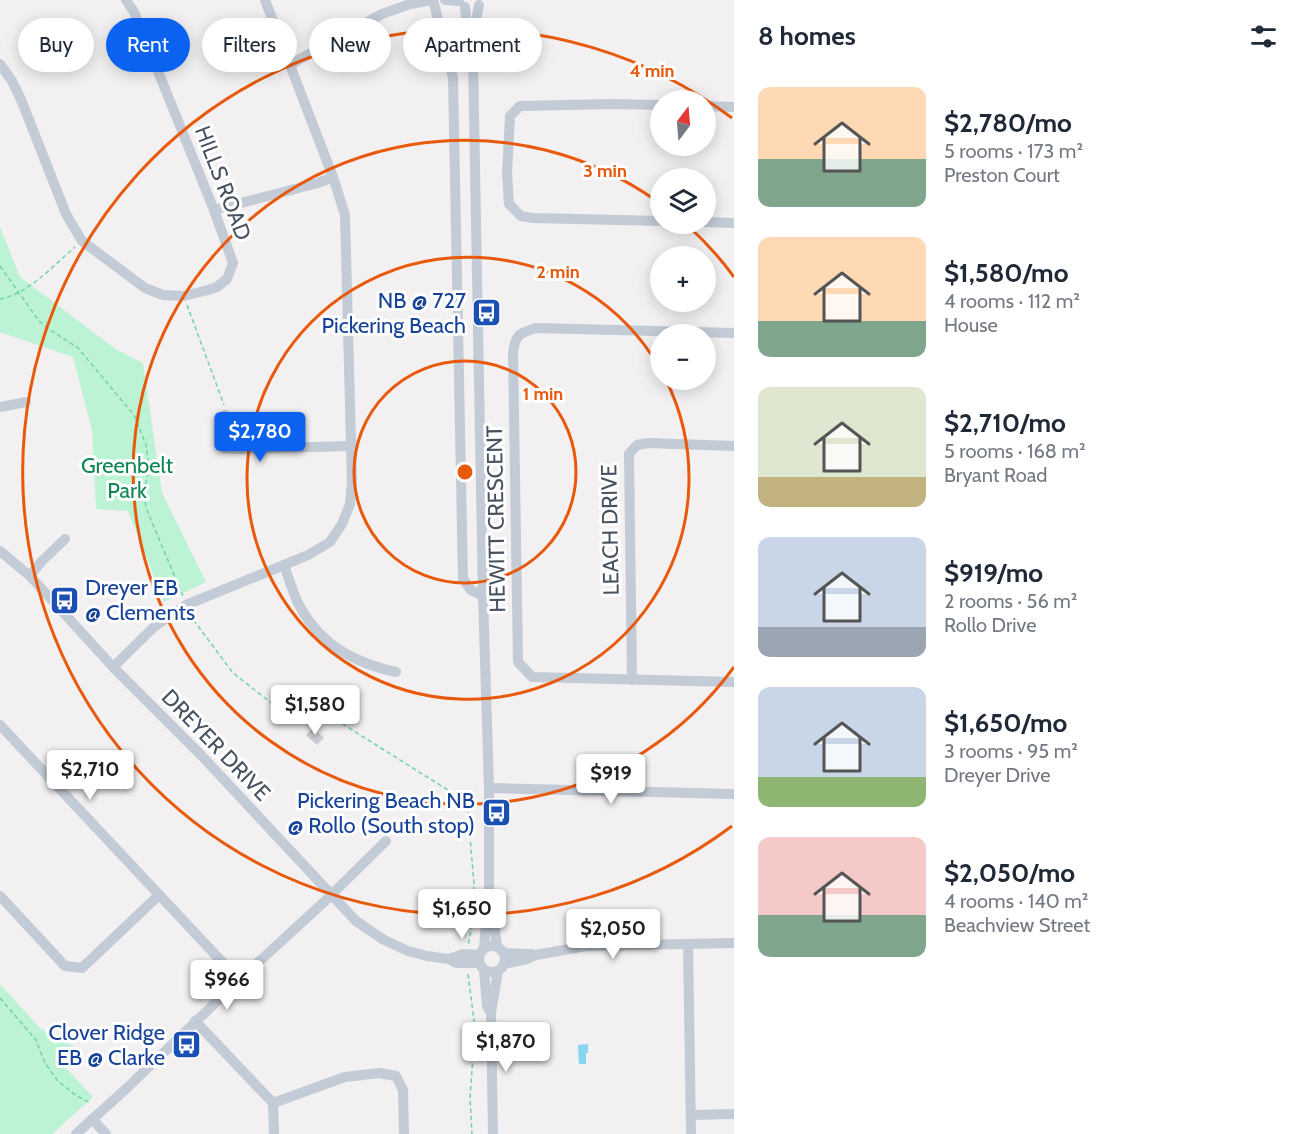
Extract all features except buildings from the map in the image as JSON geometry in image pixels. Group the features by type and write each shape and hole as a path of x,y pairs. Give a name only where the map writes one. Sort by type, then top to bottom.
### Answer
{"street":[{"name":"HILLS ROAD","path":"0,64 12,81 22,102 66,214 82,241 145,288 163,295 184,296 217,287 227,279 233,263 134,12 126,0"},
{"path":"265,0 272,18"},
{"path":"297,61 382,14 410,4 433,0 453,78 464,579 471,590 483,596"},
{"path":"446,0 471,8 481,3"},
{"path":"461,3 464,18"},
{"path":"477,18 481,3"},
{"path":"113,667 154,627 186,605 284,566 330,542 342,524 350,504 352,481 345,215 294,72"},
{"path":"472,72 489,788 489,903 482,959 487,1006 491,1013"},
{"path":"650,105 520,106 510,116 507,173 509,204 521,216 650,221"},
{"path":"716,106 734,107"},
{"path":"214,210 333,177"},
{"path":"716,222 734,223"},
{"name":"HEWITT CRESCENT","path":"734,333 536,328 521,332 514,342 513,353 518,662 532,677 734,682"},
{"path":"0,407 26,402"},
{"path":"225,415 224,448 351,446"},
{"name":"LEACH DRIVE","path":"632,680 629,454 637,445 648,443 734,446"},
{"path":"30,576 65,539"},
{"name":"DREYER DRIVE","path":"0,551 30,576 113,667 200,754 356,921 384,940 408,951 449,959 463,954 482,959"},
{"path":"284,566 297,600 308,620 333,646 352,658 375,668 396,672"},
{"path":"0,725 238,980"},
{"path":"489,788 734,794"},
{"path":"76,1134 386,841"},
{"path":"0,896 65,966 82,968 158,896"},
{"path":"489,903 493,909 501,958 491,1013 493,1134"},
{"path":"482,959 490,972 501,958 528,953 536,955 586,946 734,944"},
{"path":"688,945 691,1134"},
{"path":"482,959 493,946 501,958"},
{"path":"195,1021 273,1103 274,1134"},
{"path":"273,1103 345,1077 379,1073 396,1076 403,1090 404,1134"},
{"path":"691,1115 734,1113"},
{"path":"92,1119 106,1134"}],"path":[{"path":"0,299 32,284 82,241"},
{"path":"0,266 39,321 78,348 134,415 146,445 149,467 144,493 146,508 183,594 190,617 233,673 284,713 314,706 467,802"},
{"path":"184,296 224,404 225,415"},
{"path":"0,998 36,1040 45,1063 57,1080 90,1103"}],"green space":[{"name":"Greenbelt Park","path":"0,227 20,277 117,350 143,363 162,493 206,582 164,602 128,511 96,509 92,430 73,357 0,332"},
{"path":"0,984 41,1029 82,1051 64,1066 93,1097 52,1134 0,1134"}],"water":[{"path":"588,1044 586,1064 579,1064 578,1045"}],"place":[{"name":"NB @ 727 Pickering Beach","path":"487,313"},
{"name":"Dreyer EB @ Clements","path":"64,600"},
{"name":"Pickering Beach NB @ Rollo (South stop)","path":"496,813"},
{"name":"Clover Ridge EB @ Clarke","path":"186,1045"}]}
